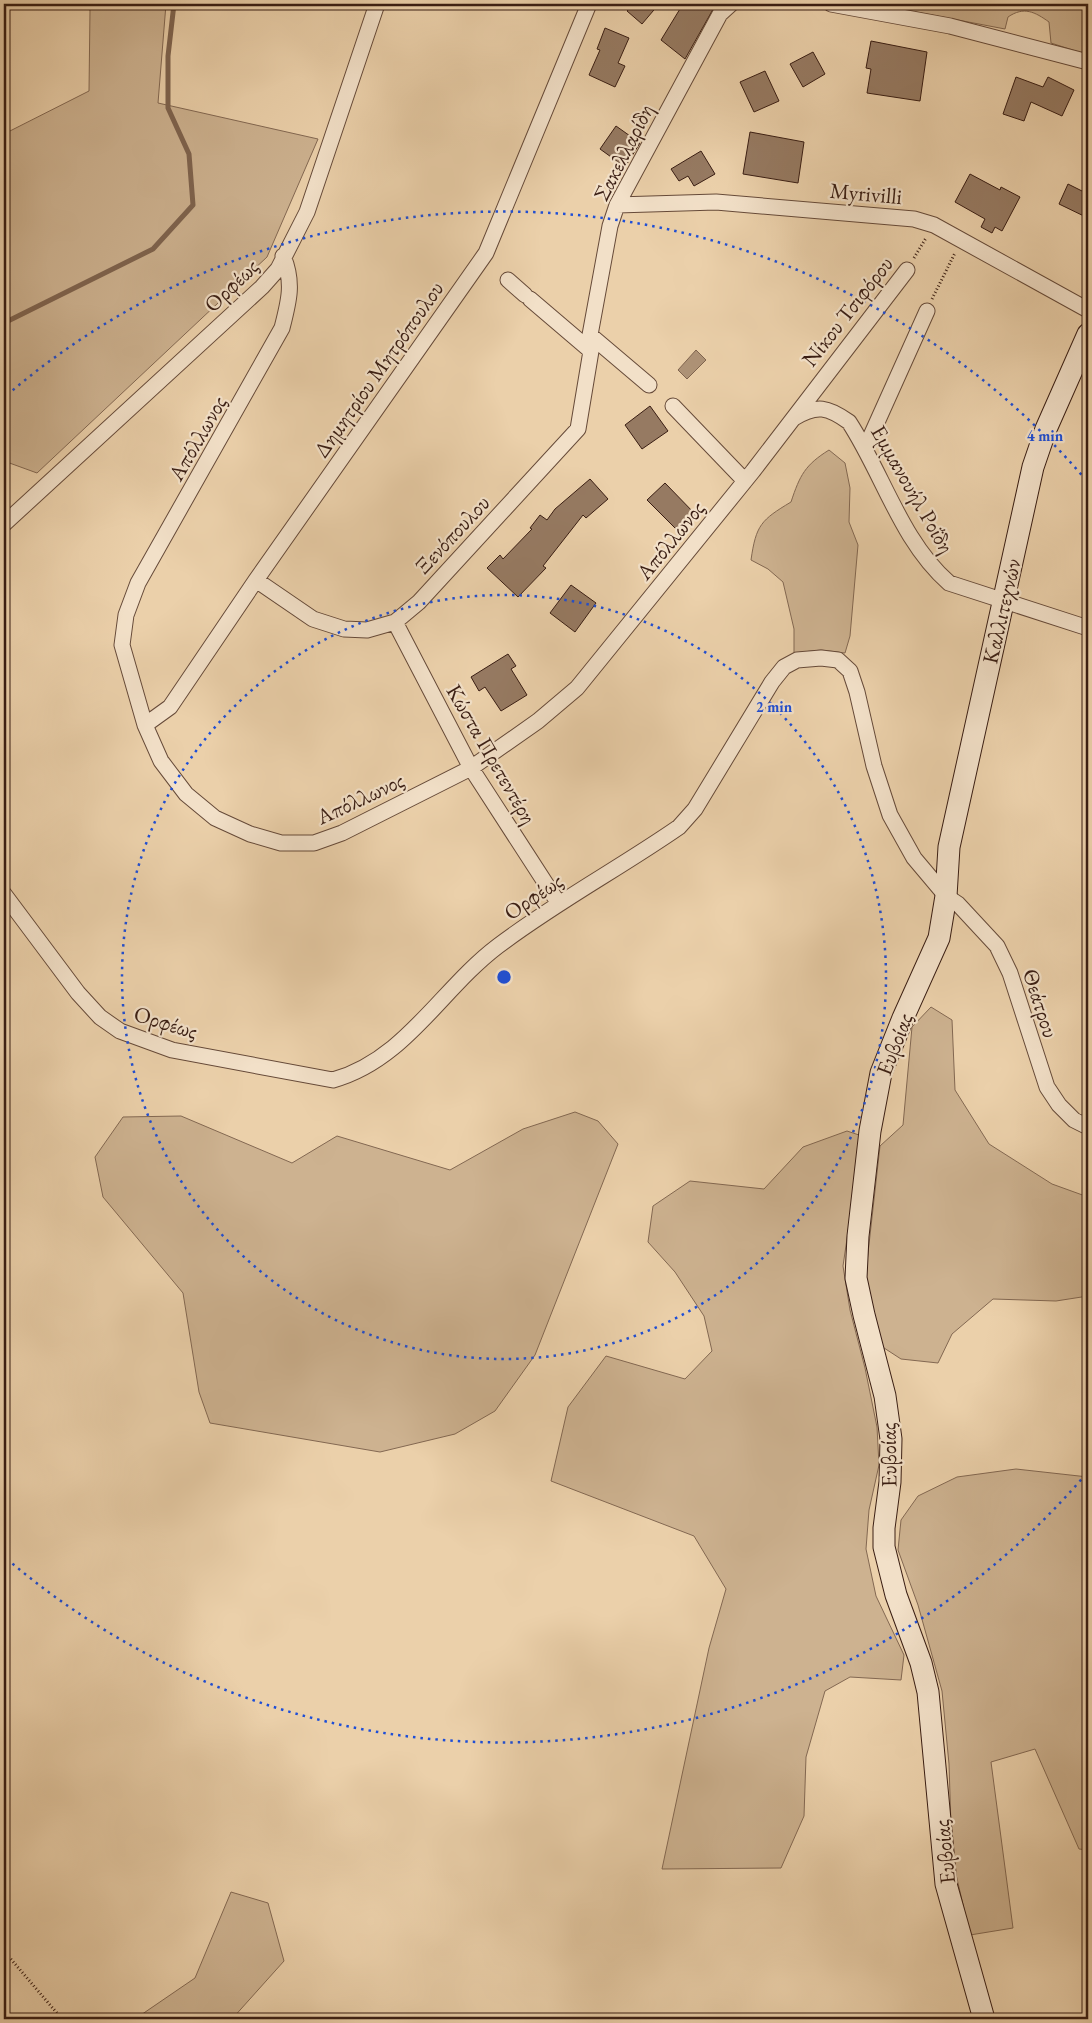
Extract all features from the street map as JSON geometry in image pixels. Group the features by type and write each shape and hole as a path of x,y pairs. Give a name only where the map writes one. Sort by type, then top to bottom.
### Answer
{"street":[{"name":"Ορφέως","path":"4,524 262,287 278,269 307,212 377,4"},
{"name":"Δημητρίου Μητρόπουλου","path":"145,725 170,707 256,580 486,254 589,4"},
{"name":"Σακελλαρίδη","path":"590,335 610,226 617,205 720,14 731,4"},
{"path":"830,4 950,26 1088,62"},
{"name":"Myrivilli","path":"617,205 716,202 914,219 934,225 1088,310"},
{"name":"Απόλλωνος","path":"283,256 290,272 289,300 282,328 138,583 126,615 122,645 145,725 161,761 186,794 215,818 250,834 281,843 314,843 342,833 471,768 538,721 577,688 745,481 789,421"},
{"name":"Νίκου Τσιφόρου","path":"789,421 907,270"},
{"path":"508,280 591,351"},
{"path":"866,449 927,311"},
{"name":"Καλλιτεχνών","path":"946,896 949,847 1034,467 1046,429 1088,334"},
{"name":"Ξενόπουλου","path":"256,580 313,619 344,629 368,630 395,622 419,602 578,428 591,351 590,335"},
{"path":"590,335 649,385"},
{"path":"673,406 745,481"},
{"name":"Εμμανουήλ Ροΐδη","path":"789,421 806,410 818,408 835,412 849,422 866,449 916,545 935,570 949,582 1088,628"},
{"name":"Κώστα Πρετεντέρη","path":"395,622 471,768 559,904"},
{"name":"Ορφέως","path":"4,894 78,993 100,1017 120,1031 172,1050 333,1080 353,1074 376,1062 398,1044 478,963 498,946 559,904 679,827 696,809 772,682 784,667 797,660 821,658 838,660 850,671 857,692 874,766 890,815 914,858 946,896"},
{"name":"Θεάτρου","path":"946,896 958,904 997,946 1010,973 1047,1087 1059,1105 1074,1120 1088,1127"},
{"name":"Ευβοίας","path":"946,896 939,938 932,959 903,1018 881,1073 870,1131 858,1236 856,1278 885,1396 891,1439 890,1482 884,1528 884,1547 896,1595 921,1663 928,1692 946,1884 984,2019"}],"path":[{"name":"Νίκου Τσιφόρου","path":"907,270 934,225"},
{"path":"927,311 961,240"},
{"path":"4,1951 62,2019"}],"shaded area":[{"path":"75,4 166,4 158,103 318,139 267,257 37,473 4,461 4,134 89,91 90,10"},
{"path":"874,4 1088,4 1088,55 1051,43 1049,22 1034,13 1024,11 1008,17 1005,29"},
{"path":"696,350 706,360 687,379 678,370"},
{"path":"829,450 845,463 850,488 849,522 858,545 850,636 845,653 821,650 794,653 794,629 783,582 768,569 751,560 753,548 758,531 766,519 791,502 804,472 814,461"},
{"path":"931,1007 952,1020 955,1090 989,1144 1052,1184 1088,1197 1088,1296 1056,1301 993,1299 952,1334 938,1363 901,1359 881,1346 865,1280 880,1146 903,1125 912,1027"},
{"path":"575,1112 598,1121 618,1144 535,1355 495,1411 455,1434 380,1452 210,1423 199,1392 183,1293 103,1197 95,1157 123,1117 181,1116 292,1163 337,1136 450,1170 523,1129"},
{"path":"847,1131 862,1136 843,1266 850,1310 865,1368 877,1427 879,1465 869,1510 866,1549 876,1596 904,1655 901,1680 850,1677 825,1691 806,1757 804,1816 781,1868 662,1869 709,1648 726,1589 694,1536 551,1481 568,1407 606,1356 685,1379 712,1351 704,1316 675,1272 648,1242 653,1206 690,1181 764,1189 803,1147"},
{"path":"1016,1469 1088,1477 1088,1850 1079,1849 1035,1749 991,1762 1013,1928 970,1935 952,1857 949,1764 942,1691 918,1605 898,1550 901,1520 918,1496 957,1477"},
{"path":"231,1892 268,1903 284,1961 232,2019 135,2019 195,1978"}],"building":[{"path":"633,4 659,4 642,24 627,11"},
{"path":"683,4 716,4 685,59 661,40"},
{"path":"605,28 629,38 618,63 625,66 615,87 589,75 600,50 597,49"},
{"path":"871,41 927,52 920,101 867,93 871,69 866,68"},
{"path":"813,52 825,74 803,87 790,64"},
{"path":"765,71 779,101 754,112 740,82"},
{"path":"1016,77 1043,87 1048,77 1074,90 1062,116 1031,102 1024,121 1003,114"},
{"path":"616,126 640,143 625,167 600,149"},
{"path":"750,132 804,142 798,183 743,174"},
{"path":"701,151 715,174 694,186 688,176 679,181 671,169"},
{"path":"970,174 1000,190 1001,187 1020,197 1002,231 995,227 992,233 981,227 985,219 955,202"},
{"path":"1068,184 1088,194 1088,218 1059,204"},
{"path":"650,406 668,431 642,449 625,425"},
{"path":"590,479 608,499 586,518 583,515 543,566 546,568 518,597 487,568 500,555 503,559 532,529 530,528 540,515 547,520 555,509"},
{"path":"665,483 697,516 680,533 647,500"},
{"path":"571,585 596,603 575,632 550,613"},
{"path":"508,654 516,666 511,669 527,695 501,711 485,687 479,691 471,677"}],"waterway":[{"path":"4,323 153,249 193,205 189,154 168,108 168,56 174,4"}]}
